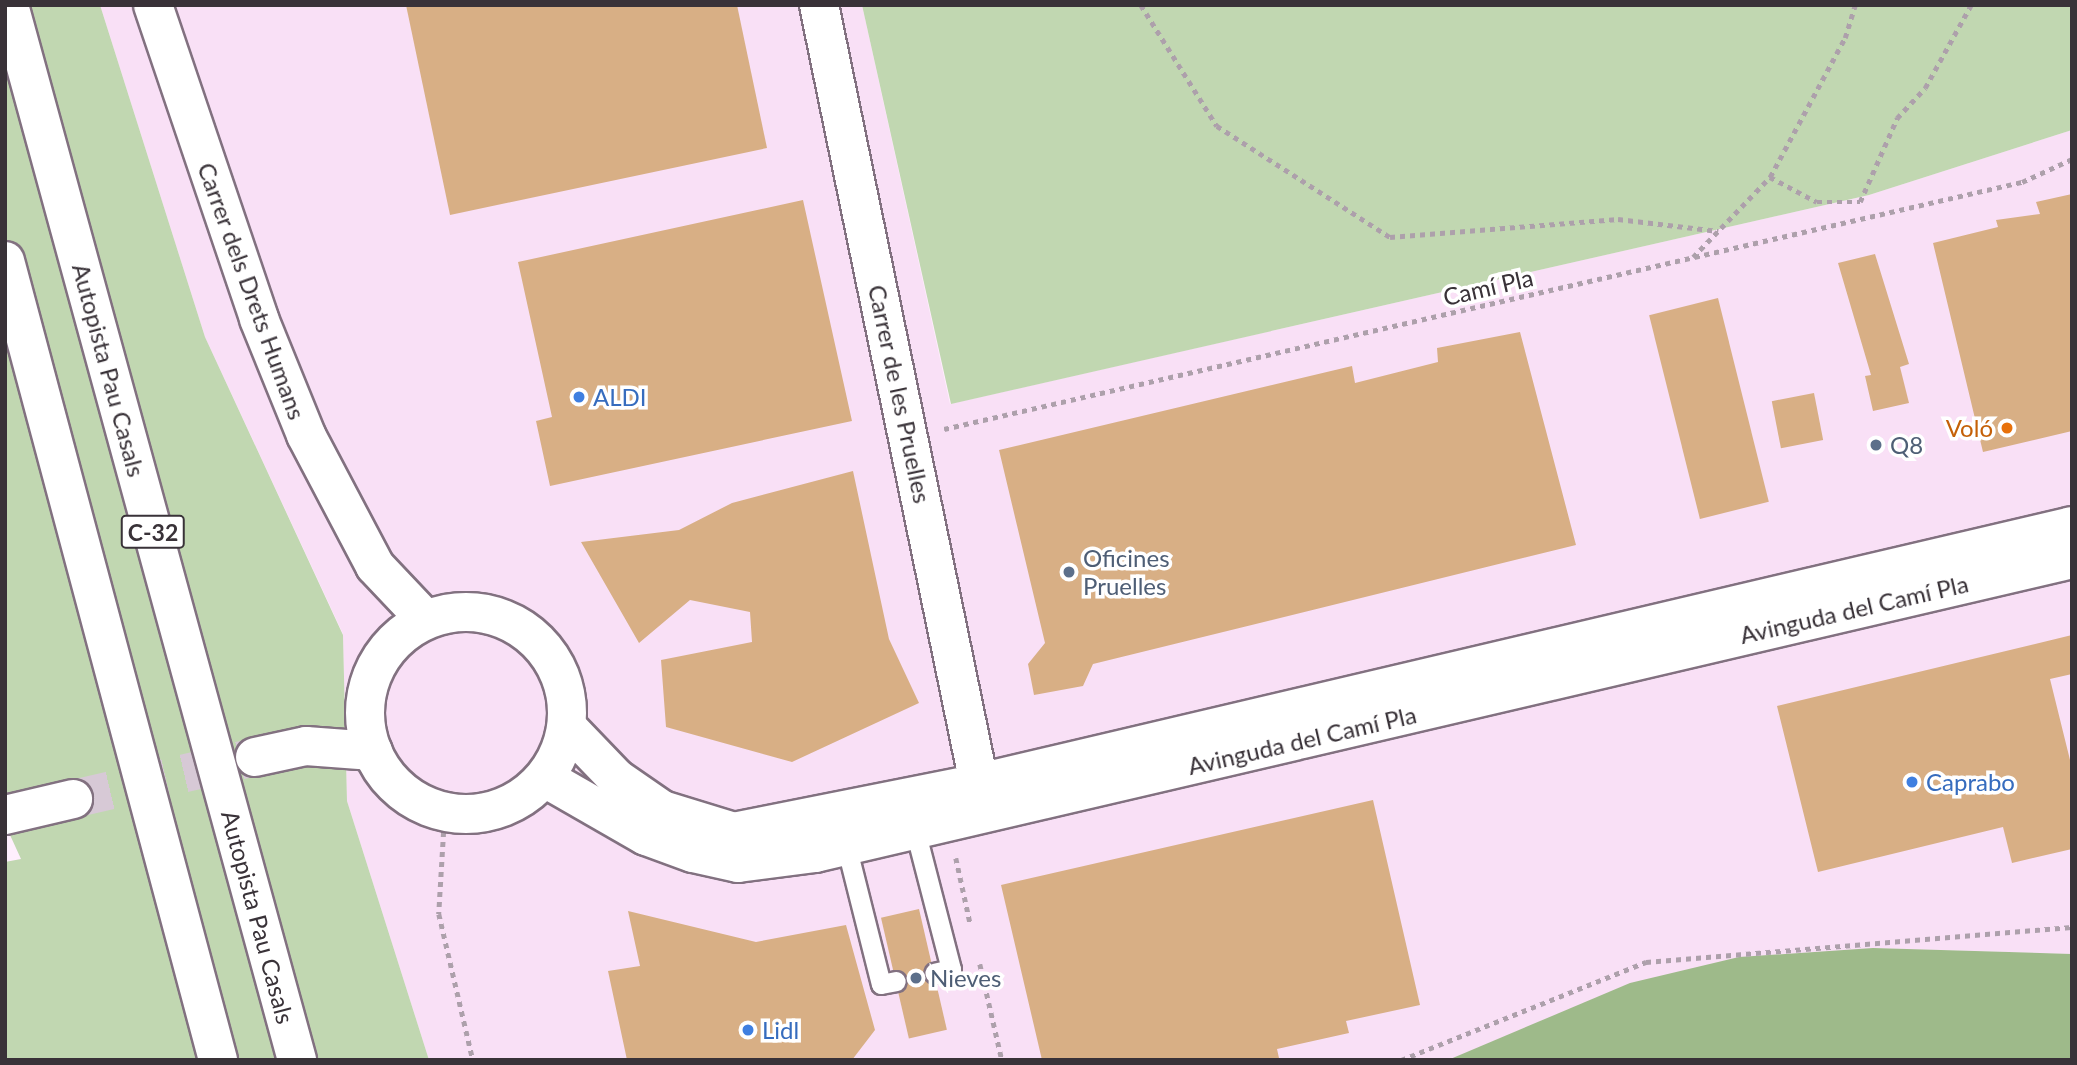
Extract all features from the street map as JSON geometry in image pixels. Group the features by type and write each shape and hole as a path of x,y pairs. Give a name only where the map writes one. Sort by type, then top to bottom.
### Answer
{"main road":[{"name":"Autopista Pau Casals","path":"9,5 297,1060"},
{"name":"Carrer dels Drets Humans","path":"153,5 262,327 306,435 375,566 426,620"},
{"name":"Carrer de les Pruelles","path":"819,5 979,783"},
{"name":"C-32","path":"5,261 218,1060"},
{"name":"Avinguda del Camí Pla","path":"567,727 616,778 662,810 734,832 979,783 2072,526"},
{"name":"Avinguda del Camí Pla","path":"545,778 646,836 738,863 915,830 2072,559"},
{"name":"Carrer dels Drets Humans","path":"375,566 385,652"},
{"path":"467,612 525,631 559,672 567,727 545,778 506,807 445,812 394,783 373,751 365,705 385,652 426,620 467,612"},
{"path":"306,746 365,705"},
{"path":"255,757 306,746 373,751"},
{"path":"5,815 73,799"}],"lane":[{"path":"915,830 951,969 934,973"},
{"path":"846,845 881,984 895,981"}],"path":[{"path":"1141,5 1217,126 1390,237 1618,219 1718,231"},
{"path":"1692,258 1770,177 1845,38 1855,5"},
{"path":"1770,177 1817,202 1860,202 1896,118 1926,88 1971,5"},
{"name":"Camí Pla","path":"909,437 2022,182 2072,159"},
{"path":"445,812 439,914 473,1060"},
{"path":"1401,1060 1646,962 2072,927"}],"shaded area":[{"path":"100,5 862,5 950,404 1869,195 2072,130 2072,954 1873,948 1516,1035 1448,1060 429,1060 347,801 343,634 205,337"}],"green space":[{"path":"5,5 100,5 205,337 343,635 347,801 429,1060 5,1060 5,862 21,859 5,824"},
{"path":"862,5 2072,5 2072,130 1869,195 951,404"},
{"path":"1873,948 2072,954 2072,1060 1448,1060 1630,983 1739,957"}],"building":[{"path":"406,5 737,5 767,148 450,215"},
{"path":"2072,194 2072,431 1983,452 1933,243 1998,227 1996,220 2040,214 2036,202"},
{"path":"803,200 852,421 550,486 536,421 552,417 518,262"},
{"path":"1875,254 1909,364 1900,367 1909,403 1873,411 1865,376 1871,375 1838,263"},
{"path":"1718,298 1769,502 1700,519 1649,315"},
{"path":"1520,332 1576,545 1093,664 1083,686 1034,695 1028,664 1045,643 999,450 1352,366 1355,383 1438,362 1437,348"},
{"path":"1814,393 1823,440 1781,448 1772,401"},
{"path":"853,471 889,639 919,703 792,762 666,727 661,660 752,642 750,612 690,600 639,643 581,542 679,530 732,503"},
{"path":"2072,635 2072,674 2050,679 2072,768 2072,849 2012,863 2003,827 1818,872 1777,706"},
{"path":"1373,800 1420,1005 1346,1021 1349,1033 1277,1049 1279,1058 1271,1060 1042,1060 1001,885"},
{"path":"919,909 947,1030 909,1039 881,918"},
{"path":"628,911 756,942 846,925 875,1030 852,1060 627,1060 608,971 640,966"}],"tunnel":[{"path":"73,799 255,757"}],"place":[{"name":"ALDI","path":"579,397"},
{"name":"Voló","path":"2007,428"},
{"name":"Q8","path":"1876,445"},
{"name":"Oficines Pruelles","path":"1069,572"},
{"name":"Caprabo","path":"1912,782"},
{"name":"Nieves","path":"916,978"},
{"name":"Lidl","path":"748,1030"}]}
